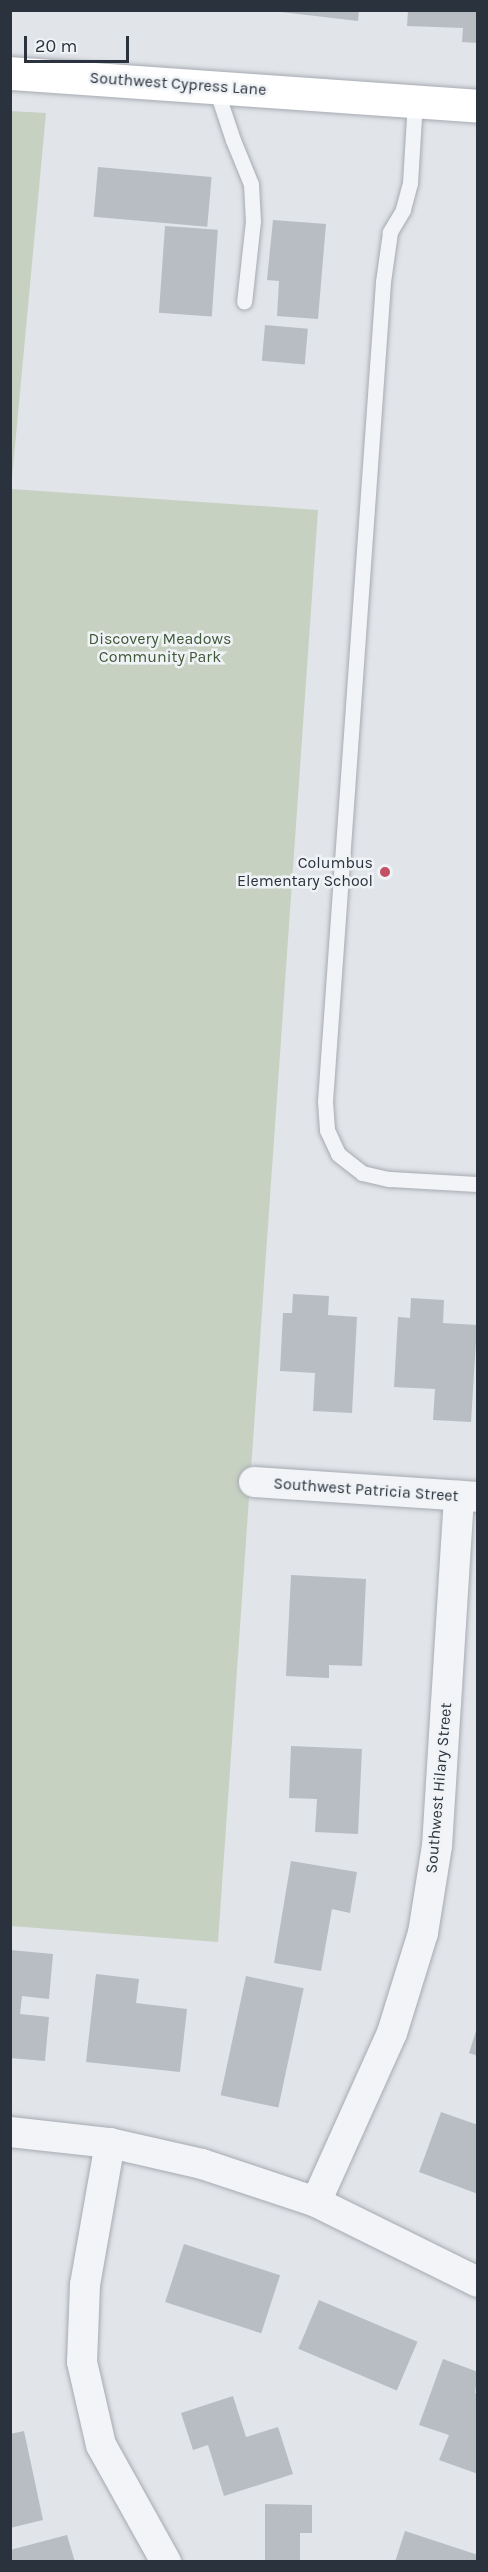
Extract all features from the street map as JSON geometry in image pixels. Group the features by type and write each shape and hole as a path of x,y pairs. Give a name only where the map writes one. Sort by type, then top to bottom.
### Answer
{"main road":[{"name":"Southwest Cypress Lane","path":"10,73 477,106"}],"street":[{"name":"Southwest Patricia Street","path":"254,1482 468,1497"},
{"name":"Southwest Hilary Street","path":"316,2202 392,2033 423,1933 437,1846 468,1497"},
{"path":"10,2132 110,2143 202,2163 316,2202 477,2282"},
{"path":"110,2143 85,2286 82,2362 101,2445 166,2562"}],"lane":[{"path":"215,86 251,184 253,221 244,302"},
{"path":"415,101 410,183 402,210 390,232 383,282 326,1089 326,1120 327,1130 338,1154 362,1173 389,1179 477,1184"}],"green space":[{"name":"Discovery Meadows Community Park","path":"10,111 46,113 11,489 318,510 218,1942 11,1926"}],"building":[{"path":"264,10 359,10 358,21"},
{"path":"408,10 478,10 478,43 462,42 463,28 407,26"},
{"path":"98,167 212,177 207,227 94,217"},
{"path":"273,220 326,224 318,319 277,316 279,281 267,280"},
{"path":"165,226 218,230 212,316 159,313"},
{"path":"265,325 308,329 305,365 262,361"},
{"path":"293,1294 329,1296 328,1315 357,1317 352,1413 313,1411 315,1373 280,1371 283,1313 292,1313"},
{"path":"411,1298 444,1300 443,1323 477,1325 471,1422 433,1420 435,1389 394,1387 398,1317 410,1318"},
{"path":"291,1575 366,1579 362,1666 329,1665 329,1678 286,1676"},
{"path":"291,1746 362,1749 358,1834 315,1832 317,1799 289,1798"},
{"path":"291,1861 357,1872 350,1913 332,1909 321,1971 274,1963"},
{"path":"10,1950 53,1954 49,1999 22,1996 20,2014 49,2017 45,2061 10,2058"},
{"path":"96,1974 139,1979 136,2003 187,2009 180,2072 86,2062"},
{"path":"246,1976 304,1988 278,2108 221,2095"},
{"path":"478,2028 478,2056 469,2053"},
{"path":"441,2112 478,2125 478,2194 419,2172"},
{"path":"184,2244 280,2275 261,2333 165,2302"},
{"path":"319,2300 417,2342 397,2391 298,2349"},
{"path":"443,2359 478,2372 475,2393 478,2394 478,2474 439,2460 449,2435 419,2425"},
{"path":"233,2396 246,2437 278,2427 293,2474 224,2496 208,2445 193,2450 181,2413"},
{"path":"24,2431 43,2520 10,2528 10,2434"},
{"path":"265,2504 312,2505 312,2533 300,2533 300,2562 265,2562"},
{"path":"405,2531 478,2555 478,2562 395,2562"},
{"path":"67,2535 75,2562 10,2562 10,2550"}],"place":[{"name":"Columbus Elementary School","path":"385,872"}]}
